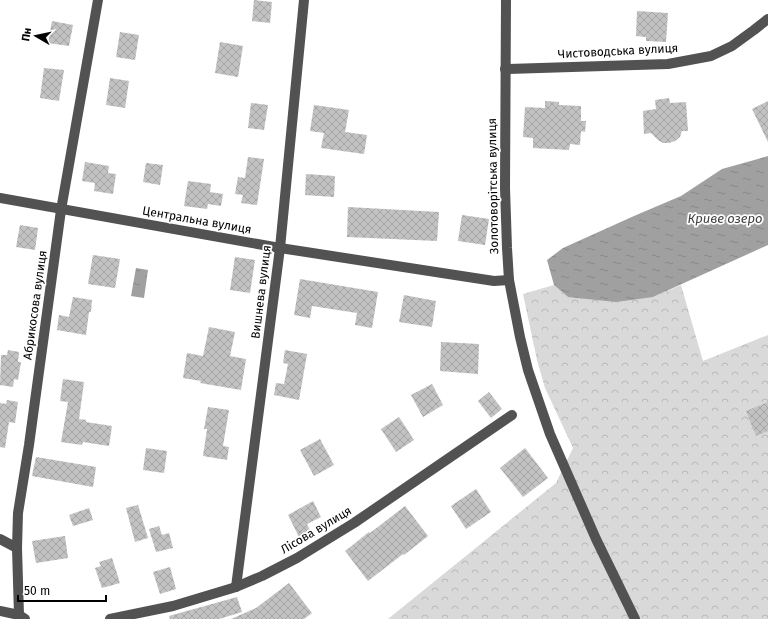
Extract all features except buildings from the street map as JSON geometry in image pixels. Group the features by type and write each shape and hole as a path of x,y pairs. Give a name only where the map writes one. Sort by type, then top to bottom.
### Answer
{"street":[{"name":"Абрикосова вулиця","path":"22,617 17,548 18,513 29,445 61,210 98,0"},
{"name":"Вишнева вулиця","path":"236,587 280,248 304,0"},
{"name":"Золотоворітська вулиця","path":"506,0 505,69 507,248 509,280 520,337 528,370 550,434 596,539 635,619"},
{"name":"Чистоводська вулиця","path":"505,69 668,64 711,56 732,46 768,19"},
{"name":"Центральна вулиця","path":"0,198 280,248 494,281 509,280"},
{"name":"Лісова вулиця","path":"110,619 173,606 236,587 262,576 297,558 325,541 409,486 512,415"},
{"path":"0,540 17,548"},
{"path":"0,611 22,617"}],"green space":[{"path":"554,285 568,297 653,297 681,285 703,361 768,335 768,619 388,619 556,483 573,448 545,388 537,360 523,294"}],"water":[{"name":"Криве озеро","path":"768,156 768,245 653,297 616,302 568,297 554,285 547,260 563,248 681,196 722,169"},
{"path":"136,268 148,270 144,298 131,296"}]}
